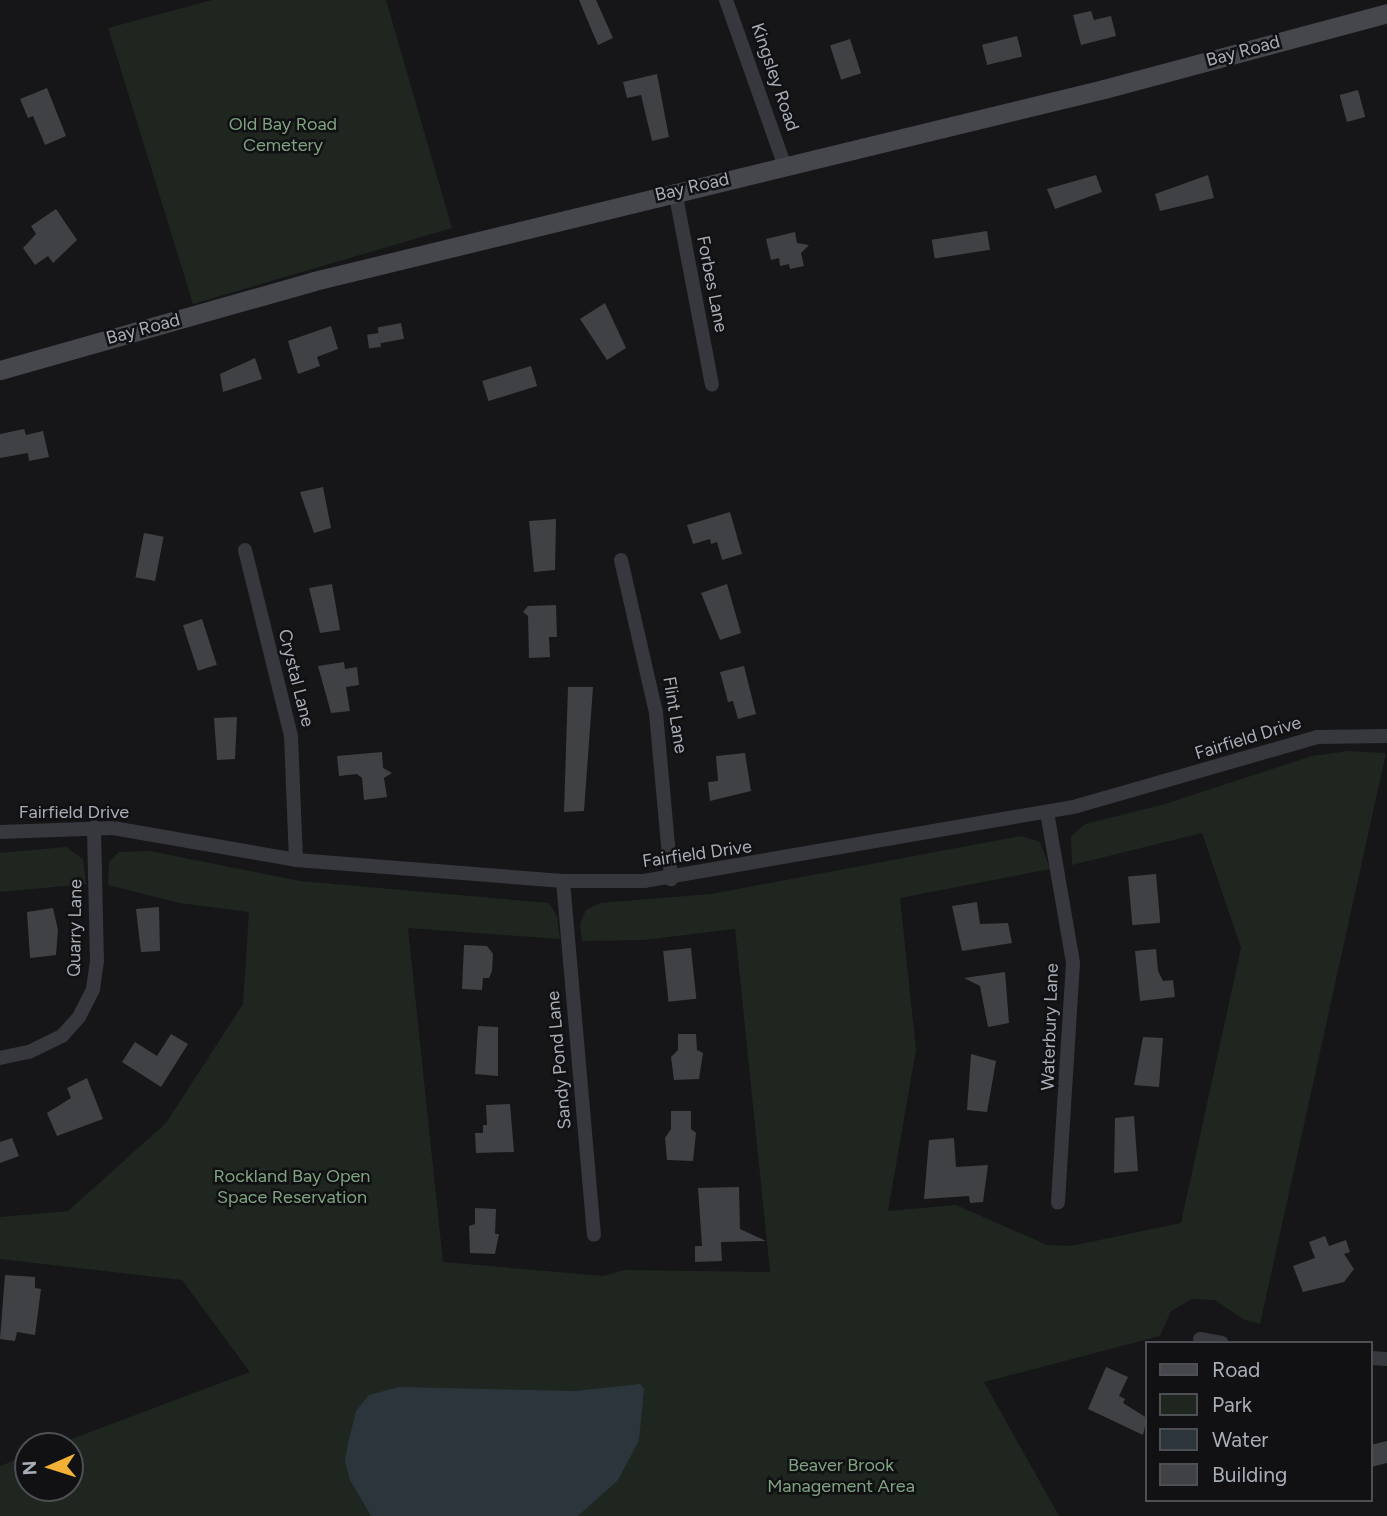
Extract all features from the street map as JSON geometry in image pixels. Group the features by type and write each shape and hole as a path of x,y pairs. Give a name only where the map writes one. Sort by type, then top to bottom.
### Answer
{"main road":[{"name":"Bay Road","path":"0,370 314,281 675,191 785,167 1387,13"}],"street":[{"name":"Kingsley Road","path":"726,0 785,167"},
{"name":"Forbes Lane","path":"675,191 712,385"},
{"name":"Crystal Lane","path":"245,551 291,736 296,860"},
{"name":"Flint Lane","path":"621,560 656,713 671,879"},
{"name":"Fairfield Drive","path":"0,832 94,827 296,860 563,881 671,879 1047,812 1158,786 1307,739 1387,736"},
{"name":"Waterbury Lane","path":"1047,812 1073,963 1058,1203"},
{"name":"Quarry Lane","path":"0,1058 29,1052 62,1036 79,1017 93,989 97,962 94,827"},
{"name":"Sandy Pond Lane","path":"563,881 594,1234"},
{"path":"1200,1339 1211,1341"}],"green space":[{"name":"Old Bay Road Cemetery","path":"212,0 386,0 452,228 193,304 108,28"},
{"name":"Rockland Bay Open Space Reservation","path":"1349,751 1386,753 1260,1324 1243,1319 1215,1300 1192,1299 1171,1311 1160,1336 984,1382 1059,1516 0,1516 0,1466 14,1460 14,1502 84,1502 84,1434 250,1372 182,1280 0,1259 0,1217 68,1211 166,1123 243,1004 249,912 179,903 108,885 109,862 119,852 150,851 300,881 549,903 557,916 560,939 408,928 443,1262 603,1276 625,1270 770,1272 735,929 643,940 582,941 580,924 586,910 600,903 711,894 1021,836 1040,842 1050,869 900,898 916,1050 888,1211 956,1205 1047,1245 1071,1246 1181,1223 1241,948 1202,833 1072,865 1071,836 1085,824 1165,804 1312,756"},
{"path":"66,847 83,859 86,884 0,892 0,853"}],"water":[{"path":"640,1384 644,1389 639,1440 618,1480 578,1516 371,1516 350,1480 345,1461 348,1443 356,1411 369,1395 399,1387 575,1391"}],"building":[{"path":"579,0 596,0 613,38 598,45"},
{"path":"1091,11 1094,20 1111,16 1116,36 1081,45 1073,15"},
{"path":"1017,36 1022,56 987,65 982,45"},
{"path":"850,39 861,73 841,80 830,45"},
{"path":"657,74 669,137 652,141 641,95 627,98 623,82"},
{"path":"47,88 66,136 45,145 33,116 28,118 20,99"},
{"path":"1358,90 1365,117 1347,122 1340,95"},
{"path":"1096,175 1102,192 1055,209 1047,189"},
{"path":"1208,175 1214,198 1160,211 1155,194"},
{"path":"56,209 77,240 53,263 48,256 35,265 23,248 36,234 31,226"},
{"path":"987,231 990,250 935,259 932,240"},
{"path":"795,232 797,243 809,245 801,253 804,266 790,269 789,264 780,266 779,258 771,260 766,239"},
{"path":"605,303 626,348 607,360 580,319"},
{"path":"401,323 404,339 380,343 377,328"},
{"path":"331,326 338,349 317,357 320,366 298,374 288,341"},
{"path":"379,333 381,347 369,349 367,335"},
{"path":"255,358 262,379 223,392 220,374"},
{"path":"531,366 537,386 488,401 482,381"},
{"path":"24,429 26,435 43,431 49,457 29,461 28,453 0,458 0,434"},
{"path":"323,487 331,528 314,533 300,492"},
{"path":"730,512 742,554 722,560 717,542 711,544 710,539 693,544 687,525"},
{"path":"556,519 555,570 534,572 529,521"},
{"path":"144,533 164,537 155,581 135,577"},
{"path":"332,584 340,630 320,633 309,588"},
{"path":"727,584 741,633 720,640 701,593"},
{"path":"556,605 557,637 549,637 550,657 529,658 528,616 523,612 528,606"},
{"path":"202,619 217,665 198,671 183,625"},
{"path":"344,662 345,669 357,667 359,685 346,687 350,711 331,713 318,666"},
{"path":"744,666 756,714 738,719 733,701 728,702 720,672"},
{"path":"568,687 593,687 584,811 564,812"},
{"path":"237,717 235,759 217,760 214,718"},
{"path":"382,752 383,768 392,773 384,778 387,797 364,800 362,778 357,774 339,776 337,756"},
{"path":"745,753 751,791 710,801 708,782 718,781 716,756"},
{"path":"1156,874 1160,923 1132,925 1128,876"},
{"path":"977,902 980,924 1008,923 1012,943 962,951 952,906"},
{"path":"159,907 160,951 141,952 136,909"},
{"path":"53,908 58,930 56,955 30,958 27,912"},
{"path":"464,945 487,946 493,954 492,971 489,978 483,978 482,990 462,989"},
{"path":"691,948 696,999 668,1002 663,951"},
{"path":"1156,949 1158,971 1163,981 1173,980 1175,997 1140,1001 1135,951"},
{"path":"1005,972 1009,1023 988,1027 980,986 964,978"},
{"path":"478,1026 498,1027 498,1076 475,1074"},
{"path":"171,1034 188,1044 161,1087 122,1062 135,1042 157,1056"},
{"path":"678,1034 696,1034 697,1050 703,1053 699,1079 674,1080 671,1057 678,1050"},
{"path":"1143,1037 1163,1038 1159,1087 1134,1085"},
{"path":"971,1054 996,1061 987,1112 967,1110"},
{"path":"87,1078 103,1119 57,1136 47,1113 71,1098 67,1088"},
{"path":"510,1104 514,1152 476,1153 475,1133 483,1133 483,1125 487,1125 486,1105"},
{"path":"671,1111 691,1111 691,1129 696,1133 693,1161 667,1160 665,1138 671,1129"},
{"path":"1134,1116 1138,1171 1114,1173 1115,1118"},
{"path":"12,1138 19,1156 0,1163 0,1142"},
{"path":"954,1138 956,1167 988,1165 983,1202 970,1203 969,1196 924,1199 929,1140"},
{"path":"739,1187 740,1229 766,1241 721,1242 722,1261 695,1262 695,1246 702,1246 698,1188"},
{"path":"475,1208 496,1209 495,1234 499,1234 495,1254 470,1253 469,1226 475,1224"},
{"path":"1325,1236 1329,1246 1346,1240 1350,1252 1344,1254 1354,1269 1344,1282 1303,1292 1293,1266 1315,1258 1309,1242"},
{"path":"5,1275 35,1277 35,1288 41,1289 35,1335 17,1332 15,1341 0,1339"},
{"path":"1106,1367 1128,1377 1119,1396 1125,1399 1123,1403 1146,1417 1143,1435 1088,1409"},
{"path":"1387,1441 1387,1463 1373,1466 1373,1444"}],"park label":[{"name":"Beaver Brook Management Area","path":"841,1476"}]}
